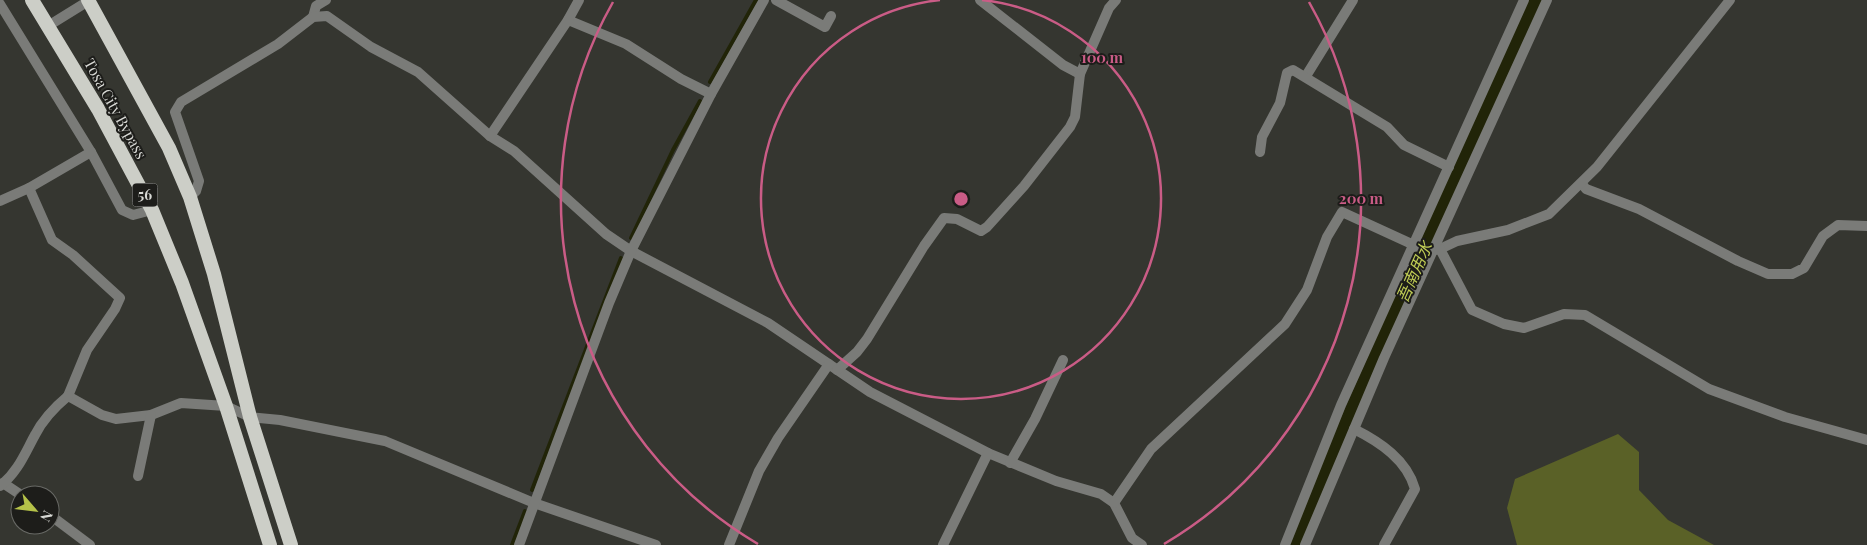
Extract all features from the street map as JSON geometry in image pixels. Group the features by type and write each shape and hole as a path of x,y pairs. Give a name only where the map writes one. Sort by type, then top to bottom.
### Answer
{"highway":[{"name":"Tosa City Bypass","path":"32,0 98,109 152,210 182,284 226,406"},
{"name":"Tosa City Bypass","path":"89,0 169,148 190,197 214,274 250,417 291,545"},
{"name":"56","path":"226,406 270,545"}],"street":[{"path":"48,26 89,0"},
{"path":"313,17 316,6 326,0"},
{"path":"490,136 568,20 579,0"},
{"path":"519,545 609,303 631,251 711,94 764,0"},
{"path":"776,0 825,27 831,16"},
{"path":"980,0 1063,65 1080,74"},
{"path":"729,545 759,471 778,438 833,367 857,352 924,246 944,218 957,219 981,231 987,227 1024,186 1075,117 1080,74 1108,8 1116,0"},
{"path":"1306,76 1352,0"},
{"path":"1305,545 1426,249 1449,167 1524,0"},
{"path":"1285,545 1341,406 1426,249 1547,0"},
{"path":"1426,249 1508,230 1549,214 1582,184 1730,0"},
{"path":"0,4 91,152 122,210 132,215 152,210"},
{"path":"190,197 196,191 199,181 175,112 182,102 278,44 313,17 327,16 371,47 418,72 490,136 514,151 606,234 631,251 768,323 870,392 988,453 1056,481 1101,494 1114,503 1132,538 1142,545"},
{"path":"568,20 626,44 681,79 711,94"},
{"path":"1260,152 1262,136 1280,103 1287,73 1293,70 1387,126 1404,145 1449,167"},
{"path":"0,201 29,188 91,152"},
{"path":"1582,184 1586,189 1639,209 1738,261 1768,274 1792,274 1804,268 1823,236 1838,224 1867,226"},
{"path":"2,484 22,461 36,433 59,403 68,396 87,350 115,309 120,298 73,255 52,240 29,188"},
{"path":"1114,503 1151,449 1285,324 1307,290 1327,237 1342,212 1426,249 1472,310 1504,324 1524,328 1564,314 1585,315 1709,389 1785,417 1867,440"},
{"path":"1010,462 1035,419 1063,360"},
{"path":"68,396 102,415 116,418 151,415 181,404 226,406 250,417 280,420 385,441 534,503 656,545"},
{"path":"138,476 151,415"},
{"path":"1354,428 1376,440 1412,475 1415,489 1384,545"},
{"path":"943,545 988,453"},
{"path":"60,522 90,545"}],"green space":[{"path":"1618,434 1639,452 1639,490 1668,520 1714,545 1517,545 1507,508 1515,479"}],"waterway":[{"path":"710,82 756,0"},
{"name":"吾南用水","path":"1293,545 1414,268 1535,0"},
{"path":"631,238 673,150 700,101"},
{"path":"532,490 621,258"},
{"path":"512,545 525,511"}]}
